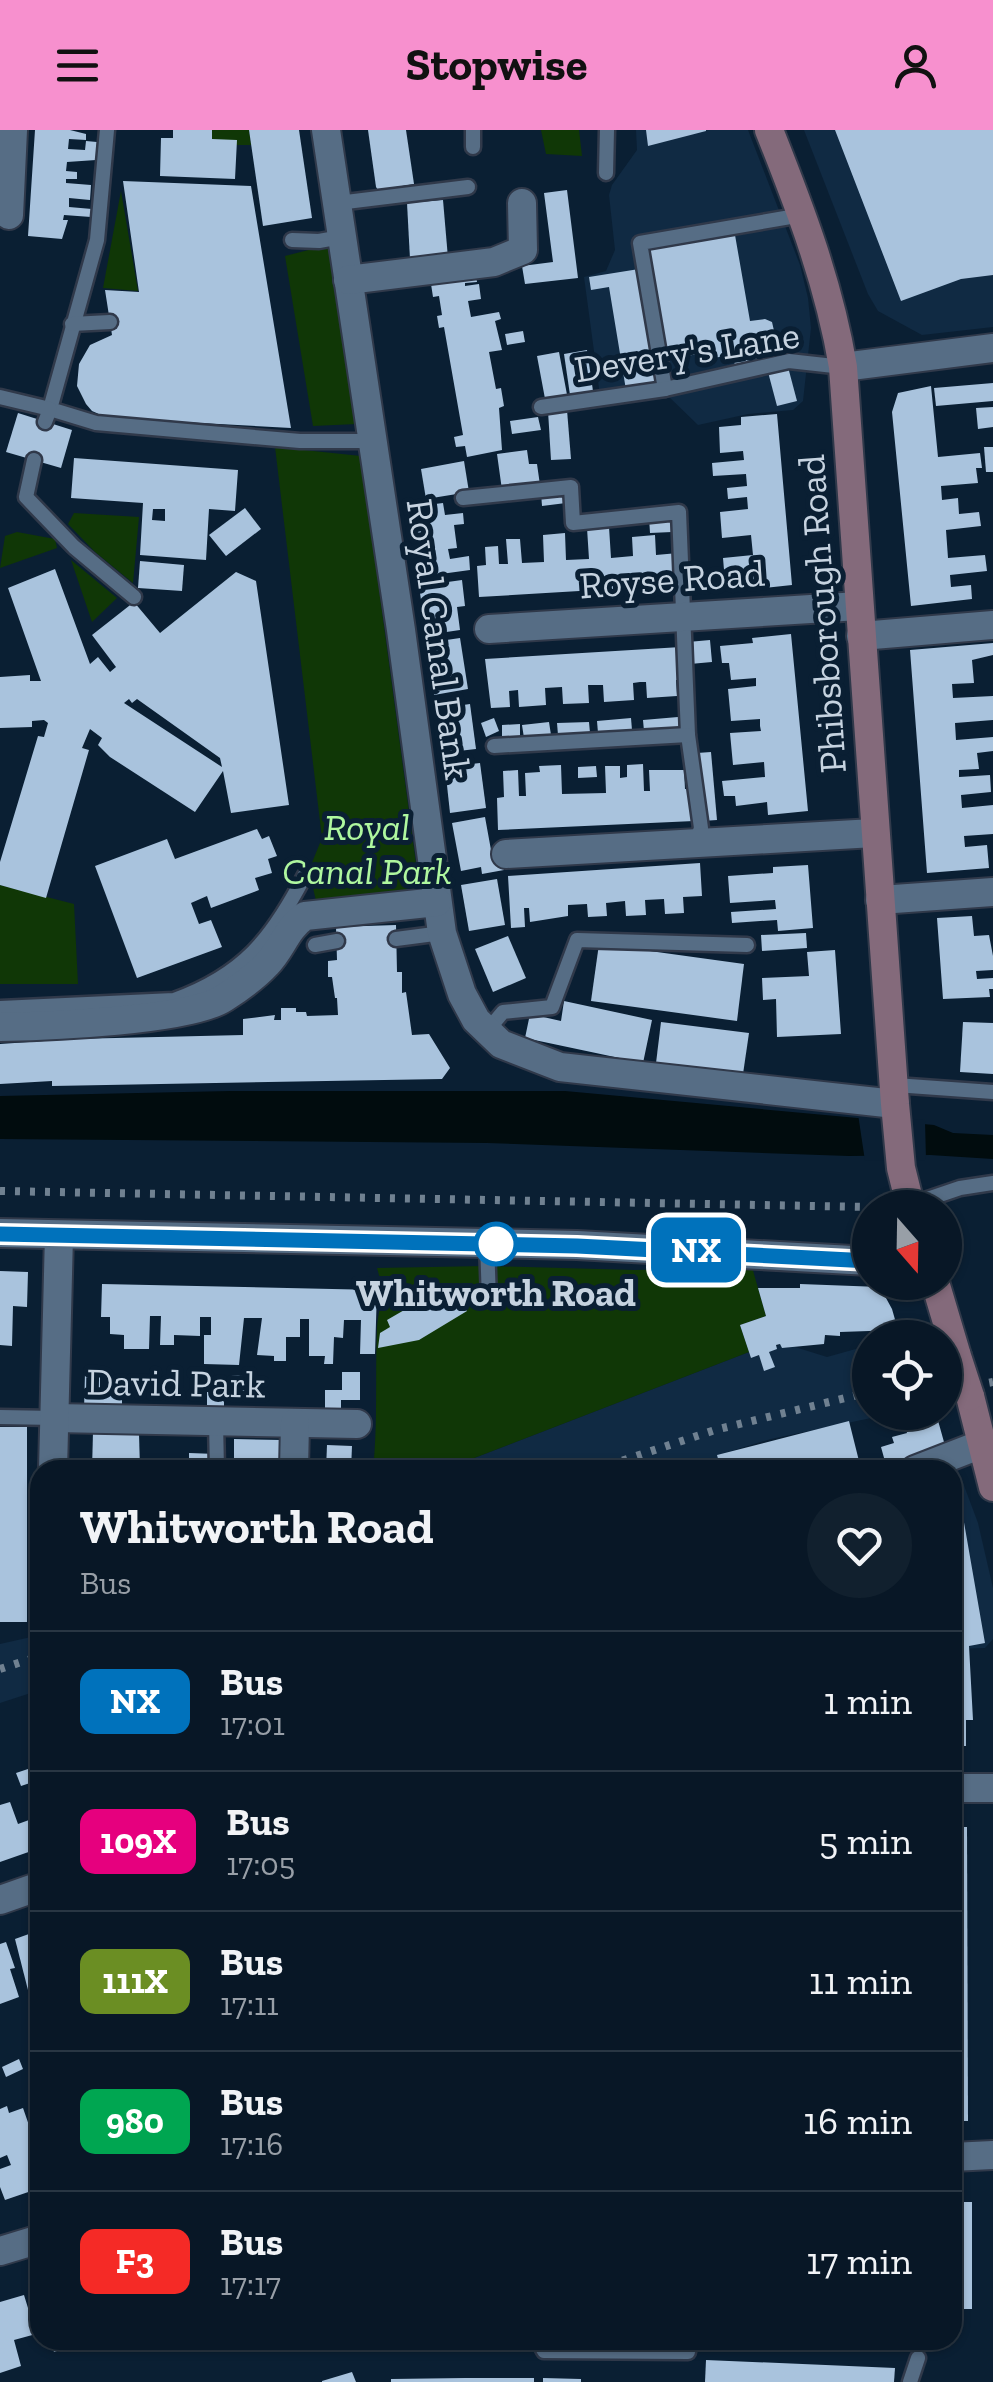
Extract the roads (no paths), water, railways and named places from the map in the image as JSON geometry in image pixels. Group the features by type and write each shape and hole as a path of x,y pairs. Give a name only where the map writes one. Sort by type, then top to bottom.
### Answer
{"main road":[{"name":"Phibsborough Road","path":"769,130 832,303 843,366 874,833 900,1168 906,1190"},
{"path":"941,1300 993,1488"}],"street":[{"path":"9,216 14,130"},
{"name":"Royal Canal Bank","path":"326,130 402,630 442,933 462,994 476,1020 501,1044 560,1067 895,1095"},
{"path":"348,280 494,262 523,250 522,203"},
{"path":"843,366 993,348"},
{"name":"Royse Road","path":"488,629 860,606"},
{"path":"861,636 993,624"},
{"path":"506,854 874,833"},
{"path":"880,900 993,892"},
{"path":"0,1027 68,1025 177,1012 220,1001 268,963 291,925 304,916 438,902"},
{"path":"0,1234 486,1244 852,1259"},
{"path":"53,1460 59,1235"},
{"name":"David Park","path":"55,1418 357,1424"},
{"name":"David Park","path":"294,1460 296,1423"},
{"path":"941,1460 982,1444"},
{"path":"962,1788 993,1788"},
{"path":"0,1900 30,1890"},
{"path":"962,2157 993,2155"},
{"path":"0,2251 30,2242"}],"lane":[{"path":"47,415 97,240 107,130"},
{"path":"473,130 473,148"},
{"path":"606,130 606,172"},
{"path":"338,203 468,187"},
{"path":"665,388 640,243 802,215"},
{"path":"292,240 342,237"},
{"path":"72,324 110,322"},
{"name":"Devery's Lane","path":"541,407 665,388 789,362 843,366"},
{"path":"0,397 47,415 96,422 300,442 372,441"},
{"path":"34,460 26,497 74,546 134,597"},
{"path":"463,498 570,487 573,522 678,512 688,735 701,828 696,842"},
{"path":"494,746 688,735"},
{"path":"0,1008 174,1000 196,992 236,970 255,954 305,876"},
{"path":"396,939 442,933"},
{"path":"487,1030 503,1012 552,1007 577,940 747,945"},
{"path":"315,945 337,941"},
{"path":"895,1095 993,1092"},
{"path":"954,1190 993,1183"},
{"path":"486,1244 489,1300"},
{"path":"0,1416 55,1418"},
{"path":"216,1422 216,1460"},
{"path":"543,2350 688,2350"},
{"path":"910,2382 918,2358"}],"railway":[{"path":"0,1191 852,1207"},
{"path":"962,1388 993,1382"},
{"path":"624,1460 715,1430 852,1396"},
{"path":"0,1669 30,1659"}],"place":[{"name":"Whitworth Road","path":"496,1244"}],"park label":[{"name":"Royal Canal Park","path":"367,849"}]}
